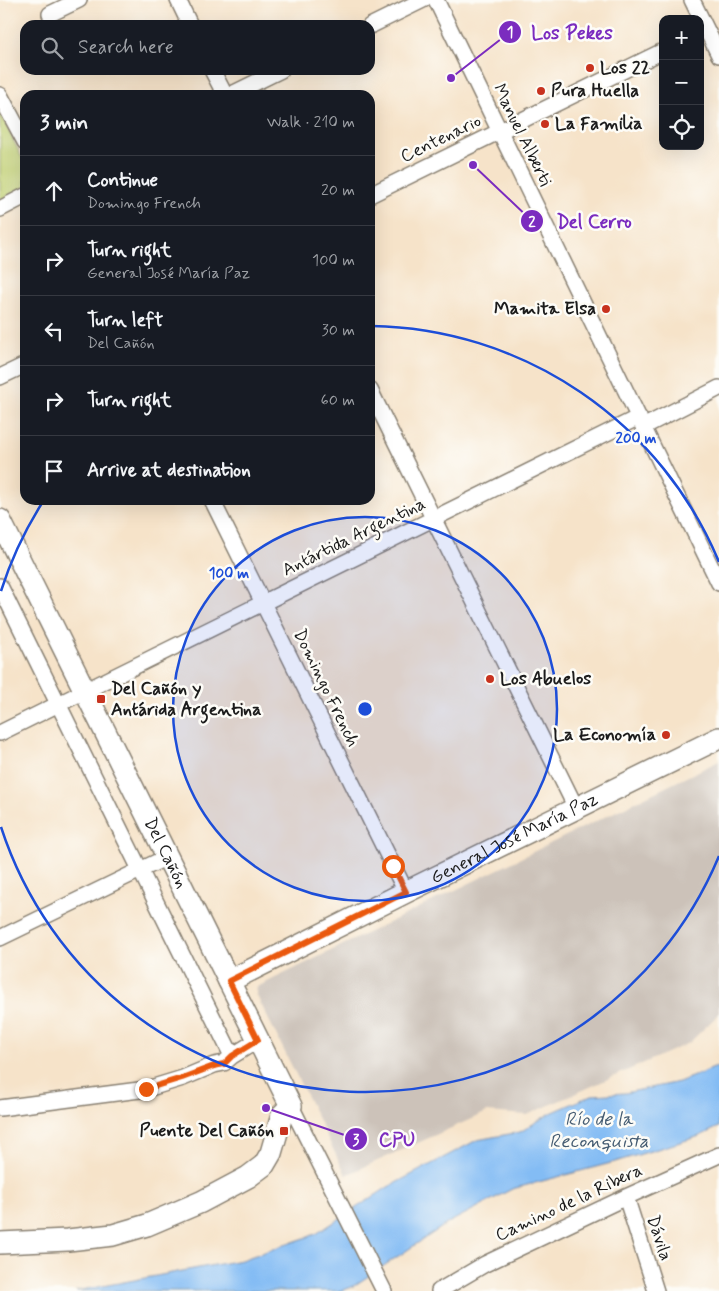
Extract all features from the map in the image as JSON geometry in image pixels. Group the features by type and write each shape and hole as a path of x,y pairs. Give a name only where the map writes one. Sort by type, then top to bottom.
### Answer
{"street":[{"path":"50,14 78,0"},
{"path":"178,0 188,20"},
{"path":"375,24 423,0"},
{"name":"Manuel Alberti","path":"436,0 719,583"},
{"path":"692,0 709,28 719,55"},
{"name":"Centenario","path":"375,193 659,53"},
{"path":"215,75 222,90"},
{"path":"240,90 271,75"},
{"path":"0,95 20,133"},
{"path":"0,209 20,199"},
{"path":"0,377 20,367"},
{"name":"Antártida Argentina","path":"0,733 433,519 641,422 719,388"},
{"path":"375,400 576,808"},
{"name":"Domingo French","path":"214,505 406,892"},
{"name":"Del Cañón","path":"0,520 6,545 85,690 383,1290"},
{"name":"Del Cañón","path":"0,586 232,1056"},
{"name":"General José María Paz","path":"229,981 719,738"},
{"path":"0,938 167,857"},
{"path":"0,1108 146,1089 224,1064 232,1056 258,1040"},
{"path":"0,1243 68,1240 113,1235 147,1225 201,1202 248,1178 264,1165 271,1153 282,1115 291,1106"},
{"name":"Camino de la Ribera","path":"439,1291 485,1264 719,1155"},
{"name":"Dávila","path":"626,1197 656,1291"}],"shaded area":[{"path":"719,761 719,1014 689,1043 527,1115 487,1112 346,1175 256,994 257,987"}],"green space":[{"path":"0,113 20,154 20,190 0,200"}],"water":[{"name":"Río de la Reconquista","path":"719,1066 719,1127 700,1136 615,1162 512,1189 448,1223 352,1287 341,1291 76,1291 241,1260 316,1234 388,1187 477,1140 520,1132 551,1113 592,1095 625,1093 679,1082"}],"place":[{"name":"Los 22","path":"590,68"},
{"name":"Los Pekes","path":"451,78"},
{"name":"Pura Huella","path":"541,91"},
{"name":"La Familia","path":"545,124"},
{"name":"Del Cerro","path":"473,165"},
{"name":"Mamita Elsa","path":"606,309"},
{"name":"Los Abuelos","path":"490,679"},
{"name":"Del Cañón y Antárida Argentina","path":"101,699"},
{"name":"La Economía","path":"666,735"},
{"name":"CPU","path":"266,1108"},
{"name":"Puente Del Cañón","path":"284,1131"}],"route":[{"path":"146,1089 224,1064 232,1056 258,1040 229,981 406,892 393,866"}]}
